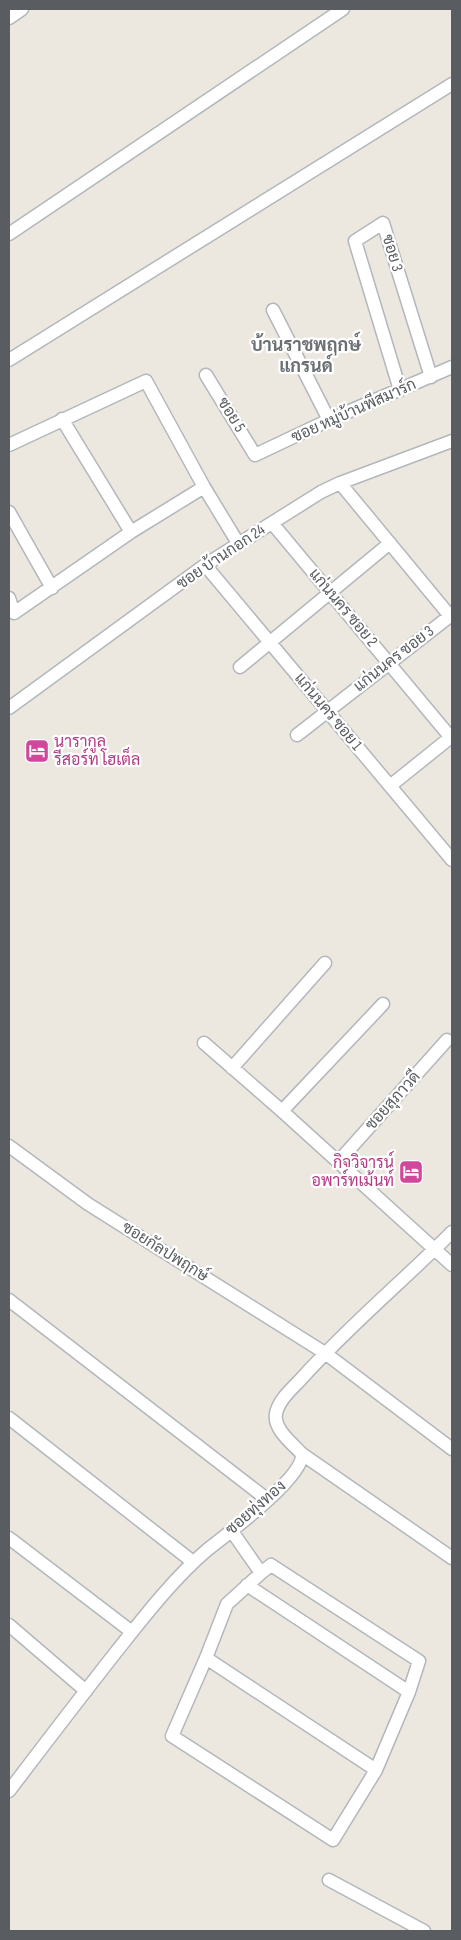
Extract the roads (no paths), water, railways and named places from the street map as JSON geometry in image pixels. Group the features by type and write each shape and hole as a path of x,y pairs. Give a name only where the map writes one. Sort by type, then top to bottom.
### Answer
{"street":[{"path":"9,18 22,9"},
{"path":"9,234 342,9"},
{"path":"9,360 452,84"},
{"name":"ซอย 3","path":"400,390 355,240 383,223 431,377"},
{"path":"273,310 329,420"},
{"name":"ซอย หมู่บ้านพีสมาร์ก","path":"255,455 329,420 452,367"},
{"name":"ซอย 5","path":"206,375 255,455"},
{"path":"9,445 146,381 204,487 238,543"},
{"path":"62,419 131,532"},
{"name":"ซอย บ้านกอก 24","path":"9,708 205,565 321,492 452,441"},
{"name":"แก่นนคร ซอย 3","path":"297,735 450,616 340,483"},
{"path":"9,598 14,613 131,532 204,487"},
{"path":"9,512 52,588"},
{"name":"แก่นนคร ซอย 2","path":"272,523 452,738"},
{"path":"240,667 390,543"},
{"name":"แก่นนคร ซอย 1","path":"205,565 390,786 451,855"},
{"path":"390,786 452,738"},
{"path":"232,1068 325,963"},
{"path":"282,1111 383,1004"},
{"name":"ซอยสุภาวดี","path":"338,1162 447,1040"},
{"path":"204,1043 282,1111 452,1266"},
{"name":"ซอยกัลปพฤกษ์","path":"9,1146 88,1204 325,1353 452,1449"},
{"path":"452,1232 325,1353 283,1399 276,1414 278,1427 302,1454 452,1558"},
{"path":"9,1300 268,1500"},
{"path":"9,1418 193,1562"},
{"name":"ซอยทุ่งทอง","path":"9,1790 132,1632 193,1562 268,1500 295,1472 302,1460 302,1454"},
{"path":"231,1530 261,1573"},
{"path":"9,1538 132,1632"},
{"path":"271,1565 419,1661 409,1692 376,1770 333,1840 172,1736 227,1604 247,1585 271,1565"},
{"path":"247,1585 409,1692"},
{"path":"9,1625 86,1691"},
{"path":"206,1658 376,1770"},
{"path":"329,1880 424,1931"}],"place":[{"name":"นารากูล รีสอร์ท โฮเต็ล","path":"37,751"},
{"name":"กิจวิจารน์ อพาร์ทเม้นท์","path":"411,1172"}],"district":[{"name":"บ้านราชพฤกษ์ แกรนด์","path":"306,355"}]}
